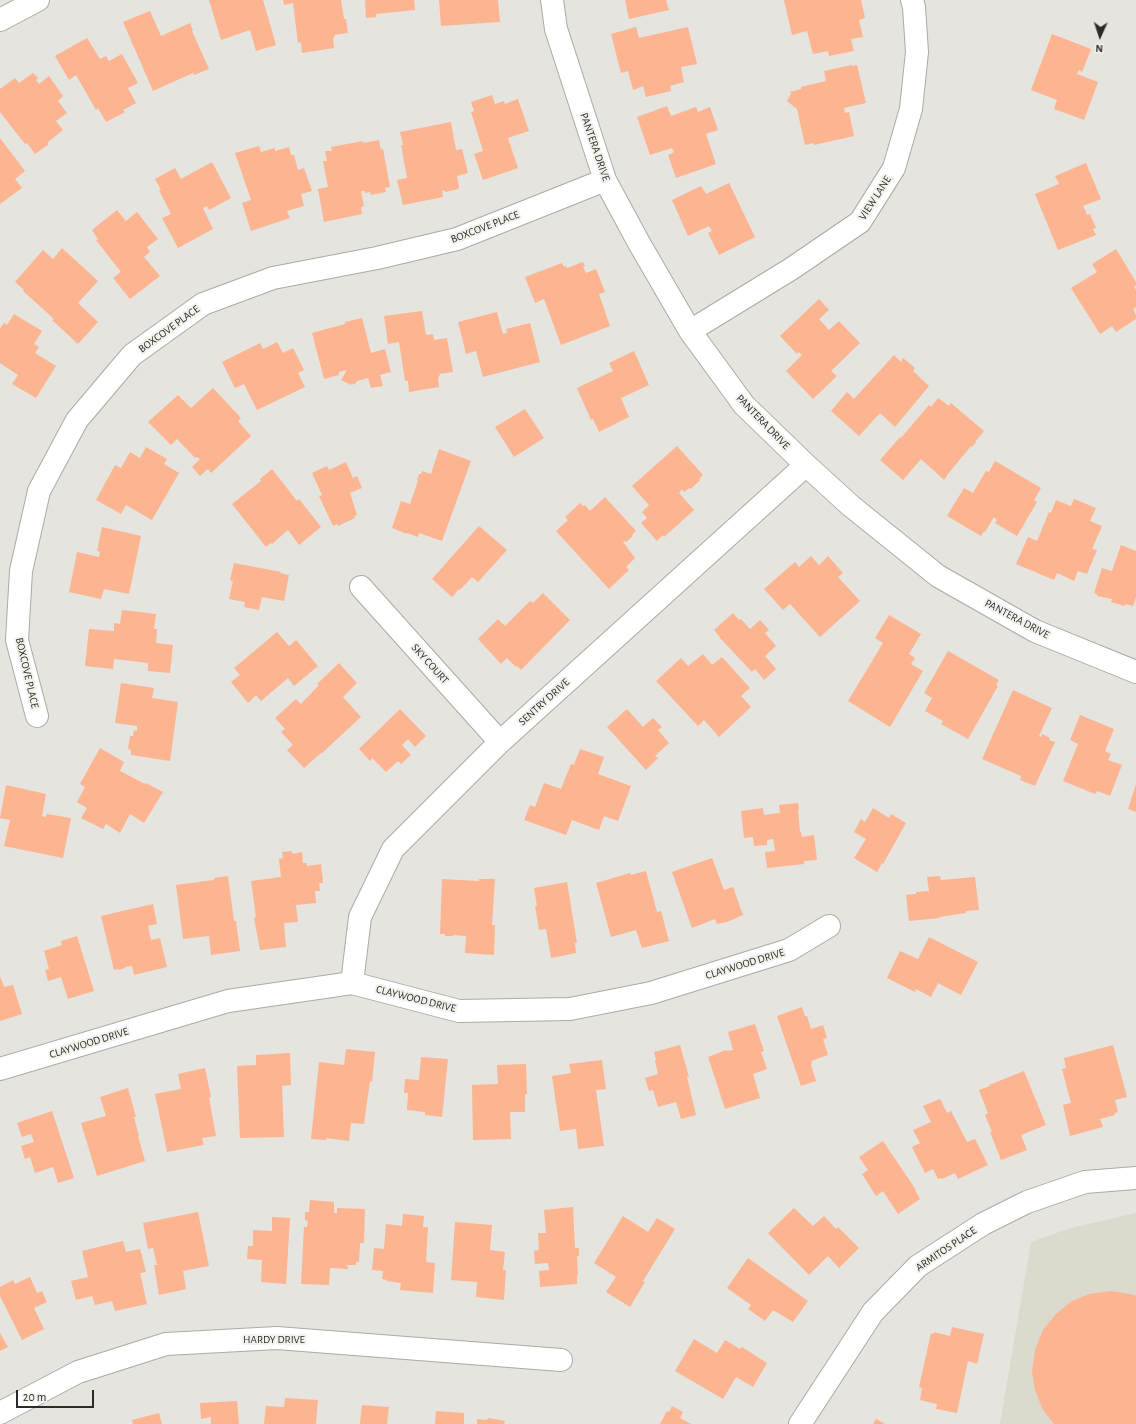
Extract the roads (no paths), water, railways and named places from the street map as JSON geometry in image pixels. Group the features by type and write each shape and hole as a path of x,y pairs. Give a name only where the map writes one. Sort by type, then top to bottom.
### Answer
{"street":[{"path":"0,20 38,0"},
{"name":"PANTERA DRIVE","path":"552,0 556,29 605,180 639,243 690,331 744,405 851,506 938,576 1035,631 1136,672"},
{"name":"VIEW LANE","path":"690,331 791,270 860,222 894,168 911,109 917,52 914,7 912,0"},
{"name":"BOXCOVE PLACE","path":"37,716 17,640 21,571 39,491 77,420 132,355 203,304 231,293 273,278 377,258 457,239 605,180"},
{"name":"SENTRY DRIVE","path":"352,983 360,917 393,849 500,742 806,465"},
{"name":"SKY COURT","path":"360,586 500,742"},
{"name":"CLAYWOOD DRIVE","path":"0,1069 228,1001 352,983 459,1011 570,1009 651,993 790,950 829,926"},
{"name":"ARMITOS PLACE","path":"800,1424 873,1312 918,1266 982,1224 1027,1202 1085,1182 1136,1178"},
{"name":"HARDY DRIVE","path":"0,1413 78,1372 166,1344 277,1338 561,1360"}]}
